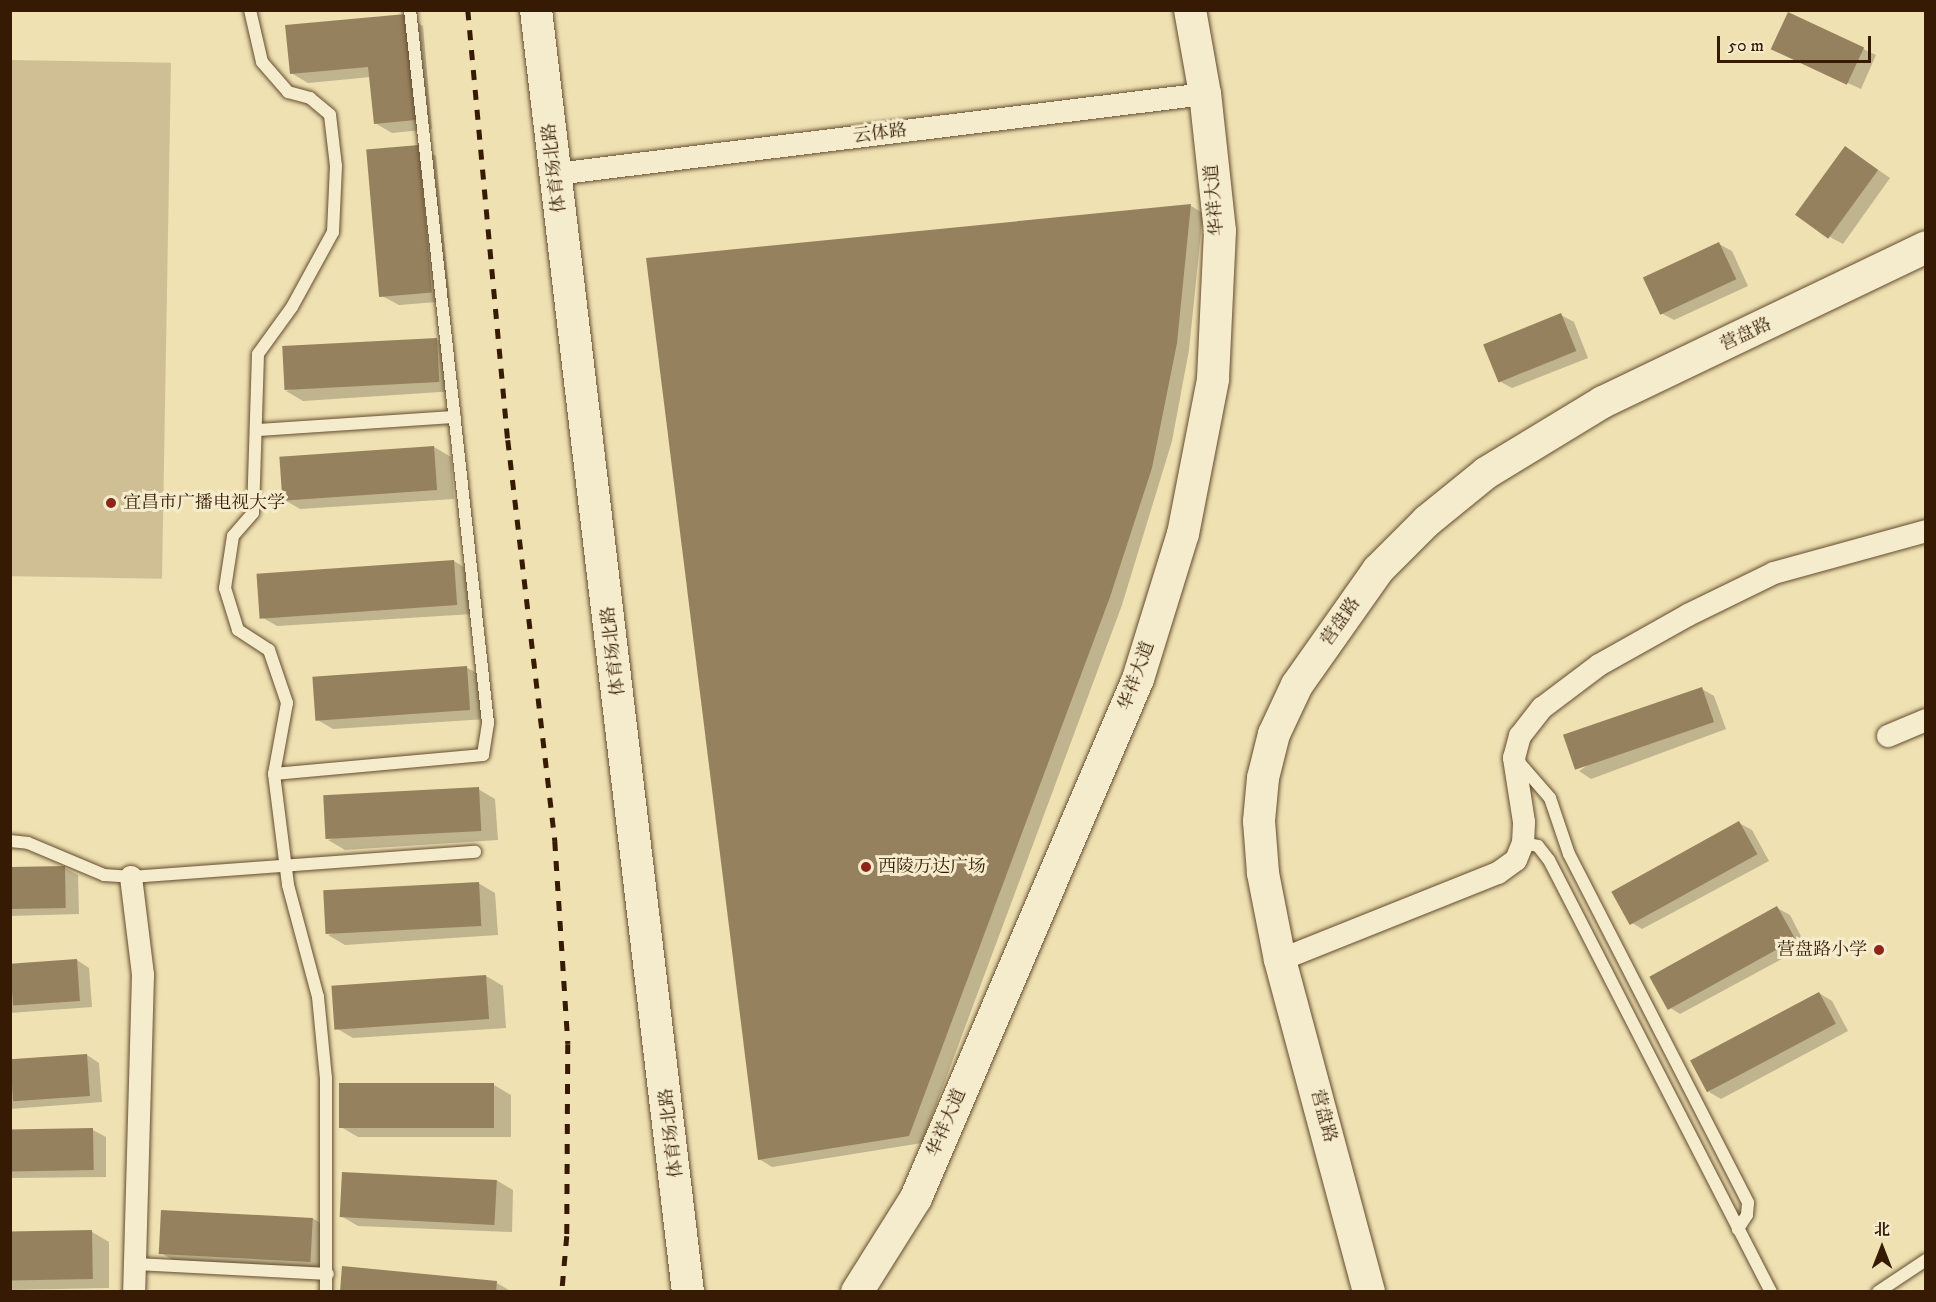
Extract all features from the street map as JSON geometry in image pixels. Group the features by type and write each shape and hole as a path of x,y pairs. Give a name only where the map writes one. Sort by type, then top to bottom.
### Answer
{"street":[{"name":"体育场北路","path":"516,10 668,1292"},
{"name":"体育场北路","path":"536,10 688,1292"},
{"name":"华祥大道","path":"857,1292 916,1198 1138,679 1183,534 1214,368 1220,231 1205,94 1190,10"},
{"name":"云体路","path":"556,174 1205,94"},
{"name":"营盘路","path":"1369,1292 1280,960 1263,873 1259,821 1263,778 1274,734 1296,685 1378,570 1427,521 1486,473 1603,402 1926,247"},
{"path":"1280,960 1498,873 1516,860 1523,843 1522,794 1514,758 1520,736 1542,708 1599,665 1688,615 1774,573 1926,531"},
{"path":"1888,736 1926,720"},
{"path":"131,878 143,975 137,1264 134,1292"}],"lane":[{"path":"250,10 262,62 288,92 310,98 330,115 336,166 333,232 292,307 258,354 253,513 233,536 225,588 238,630 269,650 287,703 274,774 286,865 319,1009 326,1078 328,1274 326,1292"},
{"path":"274,774 483,755 488,723 410,10"},
{"path":"257,430 455,417"},
{"path":"1514,758 1551,798 1569,854 1748,1203 1747,1215 1738,1229"},
{"path":"10,841 28,843 104,875 131,878 475,852"},
{"path":"1523,843 1538,846 1549,860 1771,1292"},
{"path":"1878,1292 1926,1260"},
{"path":"137,1264 328,1274"}],"shaded area":[{"path":"11,60 171,63 162,579 10,576"}],"building":[{"path":"1788,12 1864,47 1847,85 1771,49"},
{"path":"406,14 416,120 374,124 368,67 290,74 285,25"},
{"path":"419,145 432,292 379,297 366,150"},
{"path":"1845,146 1878,170 1828,239 1795,215"},
{"name":"西陵万达广场","path":"1191,204 1177,343 1152,468 1110,597 909,1136 758,1160 646,258"},
{"path":"1719,242 1736,279 1660,315 1643,277"},
{"path":"1561,313 1576,351 1498,382 1483,344"},
{"path":"437,338 439,382 285,390 282,346"},
{"path":"434,446 437,490 282,501 279,457"},
{"path":"454,560 457,605 260,619 256,574"},
{"path":"467,666 470,710 315,721 312,677"},
{"path":"1702,687 1714,722 1575,770 1563,735"},
{"path":"479,787 481,831 326,839 323,795"},
{"path":"1739,821 1757,854 1630,925 1611,892"},
{"path":"65,866 66,908 11,909 10,867"},
{"path":"479,882 481,926 326,934 323,890"},
{"path":"1777,906 1795,939 1668,1010 1649,977"},
{"path":"77,959 80,1001 13,1006 10,964"},
{"path":"486,975 489,1019 334,1030 331,986"},
{"path":"1819,992 1836,1024 1707,1092 1690,1061"},
{"path":"87,1054 90,1096 13,1101 10,1059"},
{"path":"339,1083 494,1083 494,1128 339,1128"},
{"path":"93,1128 94,1170 11,1171 10,1129"},
{"path":"342,1172 497,1180 494,1225 340,1217"},
{"path":"161,1210 313,1218 310,1262 159,1254"},
{"path":"92,1230 93,1279 11,1280 10,1231"},
{"path":"342,1266 497,1281 496,1292 340,1292"}],"railway":[{"path":"468,10 508,440 555,841 568,1044 567,1236 562,1292"}],"place":[{"name":"宜昌市广播电视大学","path":"111,503"},
{"name":"西陵万达广场","path":"866,867"},
{"name":"营盘路小学","path":"1879,950"}]}
